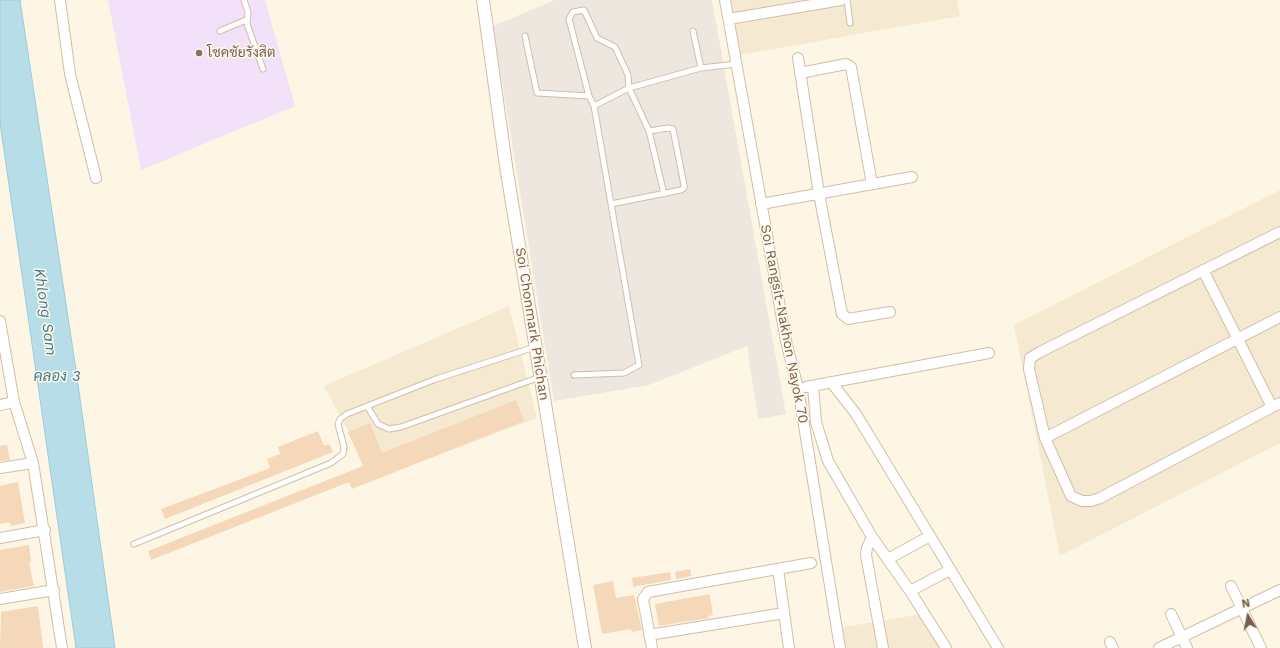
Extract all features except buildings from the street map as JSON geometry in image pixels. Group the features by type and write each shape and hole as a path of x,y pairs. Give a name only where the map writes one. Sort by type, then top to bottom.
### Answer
{"street":[{"path":"60,0 70,74 96,178"},
{"name":"Soi Chonmark Phichan","path":"483,0 506,166 585,648"},
{"name":"Soi Rangsit-Nakhon Nayok 70","path":"725,0 786,341 798,388 840,648"},
{"path":"729,20 841,0"},
{"path":"798,58 819,194 842,314 848,319 890,312"},
{"path":"800,73 846,64 851,67 872,184"},
{"path":"761,204 912,177"},
{"path":"1203,270 1238,339 1276,405 1091,501 1082,501 1071,496 1045,438 1029,369 1030,358 1203,270 1280,232"},
{"path":"1045,438 1280,317"},
{"path":"0,321 14,402 33,463 45,530 62,648"},
{"path":"798,388 989,353"},
{"path":"831,382 856,414 998,648"},
{"path":"813,386 816,422 828,461 872,537 910,591 946,648"},
{"path":"0,405 14,402"},
{"path":"0,468 33,463"},
{"path":"0,538 45,530"},
{"path":"888,560 930,536"},
{"path":"872,537 867,548 866,555 883,648"},
{"path":"652,648 643,599 648,592 811,563"},
{"path":"778,569 789,648"},
{"path":"910,591 950,570"},
{"path":"1231,586 1261,648"},
{"path":"0,599 54,590"},
{"path":"1159,648 1280,590"},
{"path":"650,635 784,613"},
{"path":"1171,614 1187,648"}],"lane":[{"path":"244,0 248,9 246,20 263,69"},
{"path":"847,0 850,23"},
{"path":"574,375 624,373 639,365 594,106 569,19 573,12 584,10 597,38 615,47 628,74 629,88 648,131 664,194"},
{"path":"220,30 246,20"},
{"path":"693,31 701,68"},
{"path":"525,36 537,93 590,96"},
{"path":"594,106 629,88 701,68 736,64"},
{"path":"611,204 664,194 684,188 673,129 668,128 648,131"},
{"path":"134,544 331,463 343,454 344,447 338,424 340,419 346,414 436,379 536,347"},
{"path":"367,406 378,424 389,429 401,427 540,376"}],"shaded area":[{"name":"โชคชัยรังสิต","path":"108,0 265,0 295,106 141,170"},
{"path":"555,0 712,0 786,414 758,419 747,346 649,385 554,401 493,26"},
{"path":"729,0 957,0 960,16 740,55"},
{"path":"1280,190 1280,443 1060,556 1014,325"},
{"path":"509,306 537,418 374,479 324,386"},
{"path":"922,614 943,648 842,648 838,628"}],"water":[{"name":"คลอง 3","path":"0,0 20,0 76,370 115,648 76,648 0,123"}],"place":[{"name":"โชคชัยรังสิต","path":"199,53"}],"water label":[{"name":"Khlong Sam","path":"45,312"}]}
